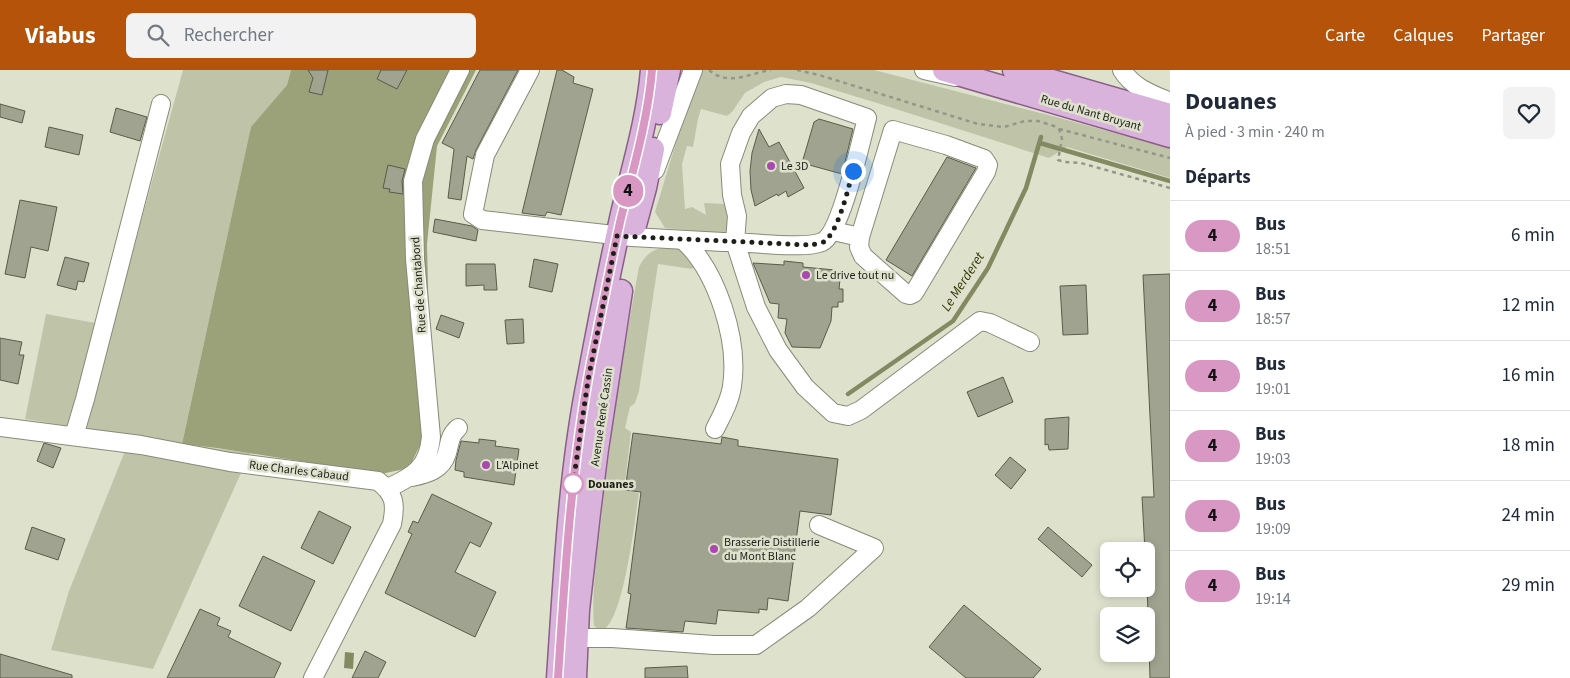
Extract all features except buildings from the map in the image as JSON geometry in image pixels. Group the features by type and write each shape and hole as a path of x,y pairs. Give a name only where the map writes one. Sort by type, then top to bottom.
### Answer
{"main road":[{"name":"Avenue René Cassin","path":"575,678 564,583 575,464 588,380 624,236 652,70"},
{"name":"Avenue René Cassin","path":"624,236 645,188 669,70"},
{"name":"Rue du Nant Bruyant","path":"944,70 1013,80 1170,115"},
{"name":"Rue du Nant Bruyant","path":"1013,80 1170,136"},
{"name":"Avenue René Cassin","path":"558,678 569,638"}],"street":[{"name":"Rue de Chantabord","path":"388,488 411,477 424,462 430,449 432,437 415,259 413,181 425,139 460,70"},
{"path":"530,70 485,154 473,214 482,220 624,236 683,240 735,242 810,245 824,242 833,231 841,212 867,118 801,96 786,94 772,98 751,116 741,133 730,164 732,195 737,216 735,242 756,307 778,350 806,387 833,413 848,416 861,410 980,321 990,322 1030,342"},
{"name":"Avenue René Cassin","path":"645,188 658,165 694,70"},
{"name":"Rue du Nant Bruyant","path":"924,70 1013,80"},
{"path":"1122,70 1138,87 1170,102"},
{"path":"74,436 86,399 161,104"},
{"path":"893,130 946,145 984,159 988,166 986,172 914,293 906,294 863,256 859,247 860,237 893,130"},
{"path":"833,231 860,237"},
{"path":"683,240 703,262 716,288 726,321 733,357 732,386 726,407 715,429"},
{"name":"Rue Charles Cabaud","path":"0,426 141,445 230,462 378,481 388,488"},
{"path":"411,477 427,474 441,464 447,455 449,441 453,432 458,428"},
{"path":"313,678 392,524 394,502 388,488"},
{"path":"569,638 612,638 714,645 756,645 808,608 874,548 818,525"}],"path":[{"path":"709,70 717,76 734,79 771,70"},
{"path":"797,70 978,124 1004,126 1025,120 1038,121 1059,129 1170,158"},
{"path":"1059,129 1062,139 1058,160 1081,162 1170,188"}],"shaded area":[{"path":"183,70 291,70 287,85 251,128 182,444 250,453 153,669 51,650 69,591 131,436 25,419 46,314 112,326"},
{"path":"291,70 476,70 437,146 427,244 429,327 423,439 409,468 381,474 182,444 251,127 287,85"},
{"path":"700,70 874,70 1170,148 1170,178 1067,147 1049,158 811,83 781,77 764,82 745,93 727,116 701,109 693,147 687,146 682,164 685,209 692,207 706,215 704,203 726,204 731,219 728,231 725,234 665,228 655,212 691,93"},
{"path":"681,246 697,263 692,269 658,264 639,391 635,403 630,407 625,428 631,432 624,490 639,493 635,524 622,590 610,623 602,631 594,626 595,569 623,358 639,267 647,255 657,249"},
{"path":"345,652 354,653 353,669 344,668"}],"waterway":[{"name":"Le Merderet","path":"848,394 953,321 988,268 1026,188 1041,137"},
{"path":"1040,143 1170,181"}],"bus line":[{"name":"4","path":"558,678 564,583 575,464 582,417 617,236 647,104 652,70"}],"place":[{"name":"Le 3D","path":"771,166"},
{"name":"Le drive tout nu","path":"806,275"},
{"name":"L’Alpinet","path":"486,465"},
{"name":"Douanes","path":"573,484"},
{"name":"Brasserie Distillerie du Mont Blanc","path":"714,549"}],"route":[{"path":"573,484 588,380 617,236 810,245 824,242 833,231 841,212 853,171"}]}
